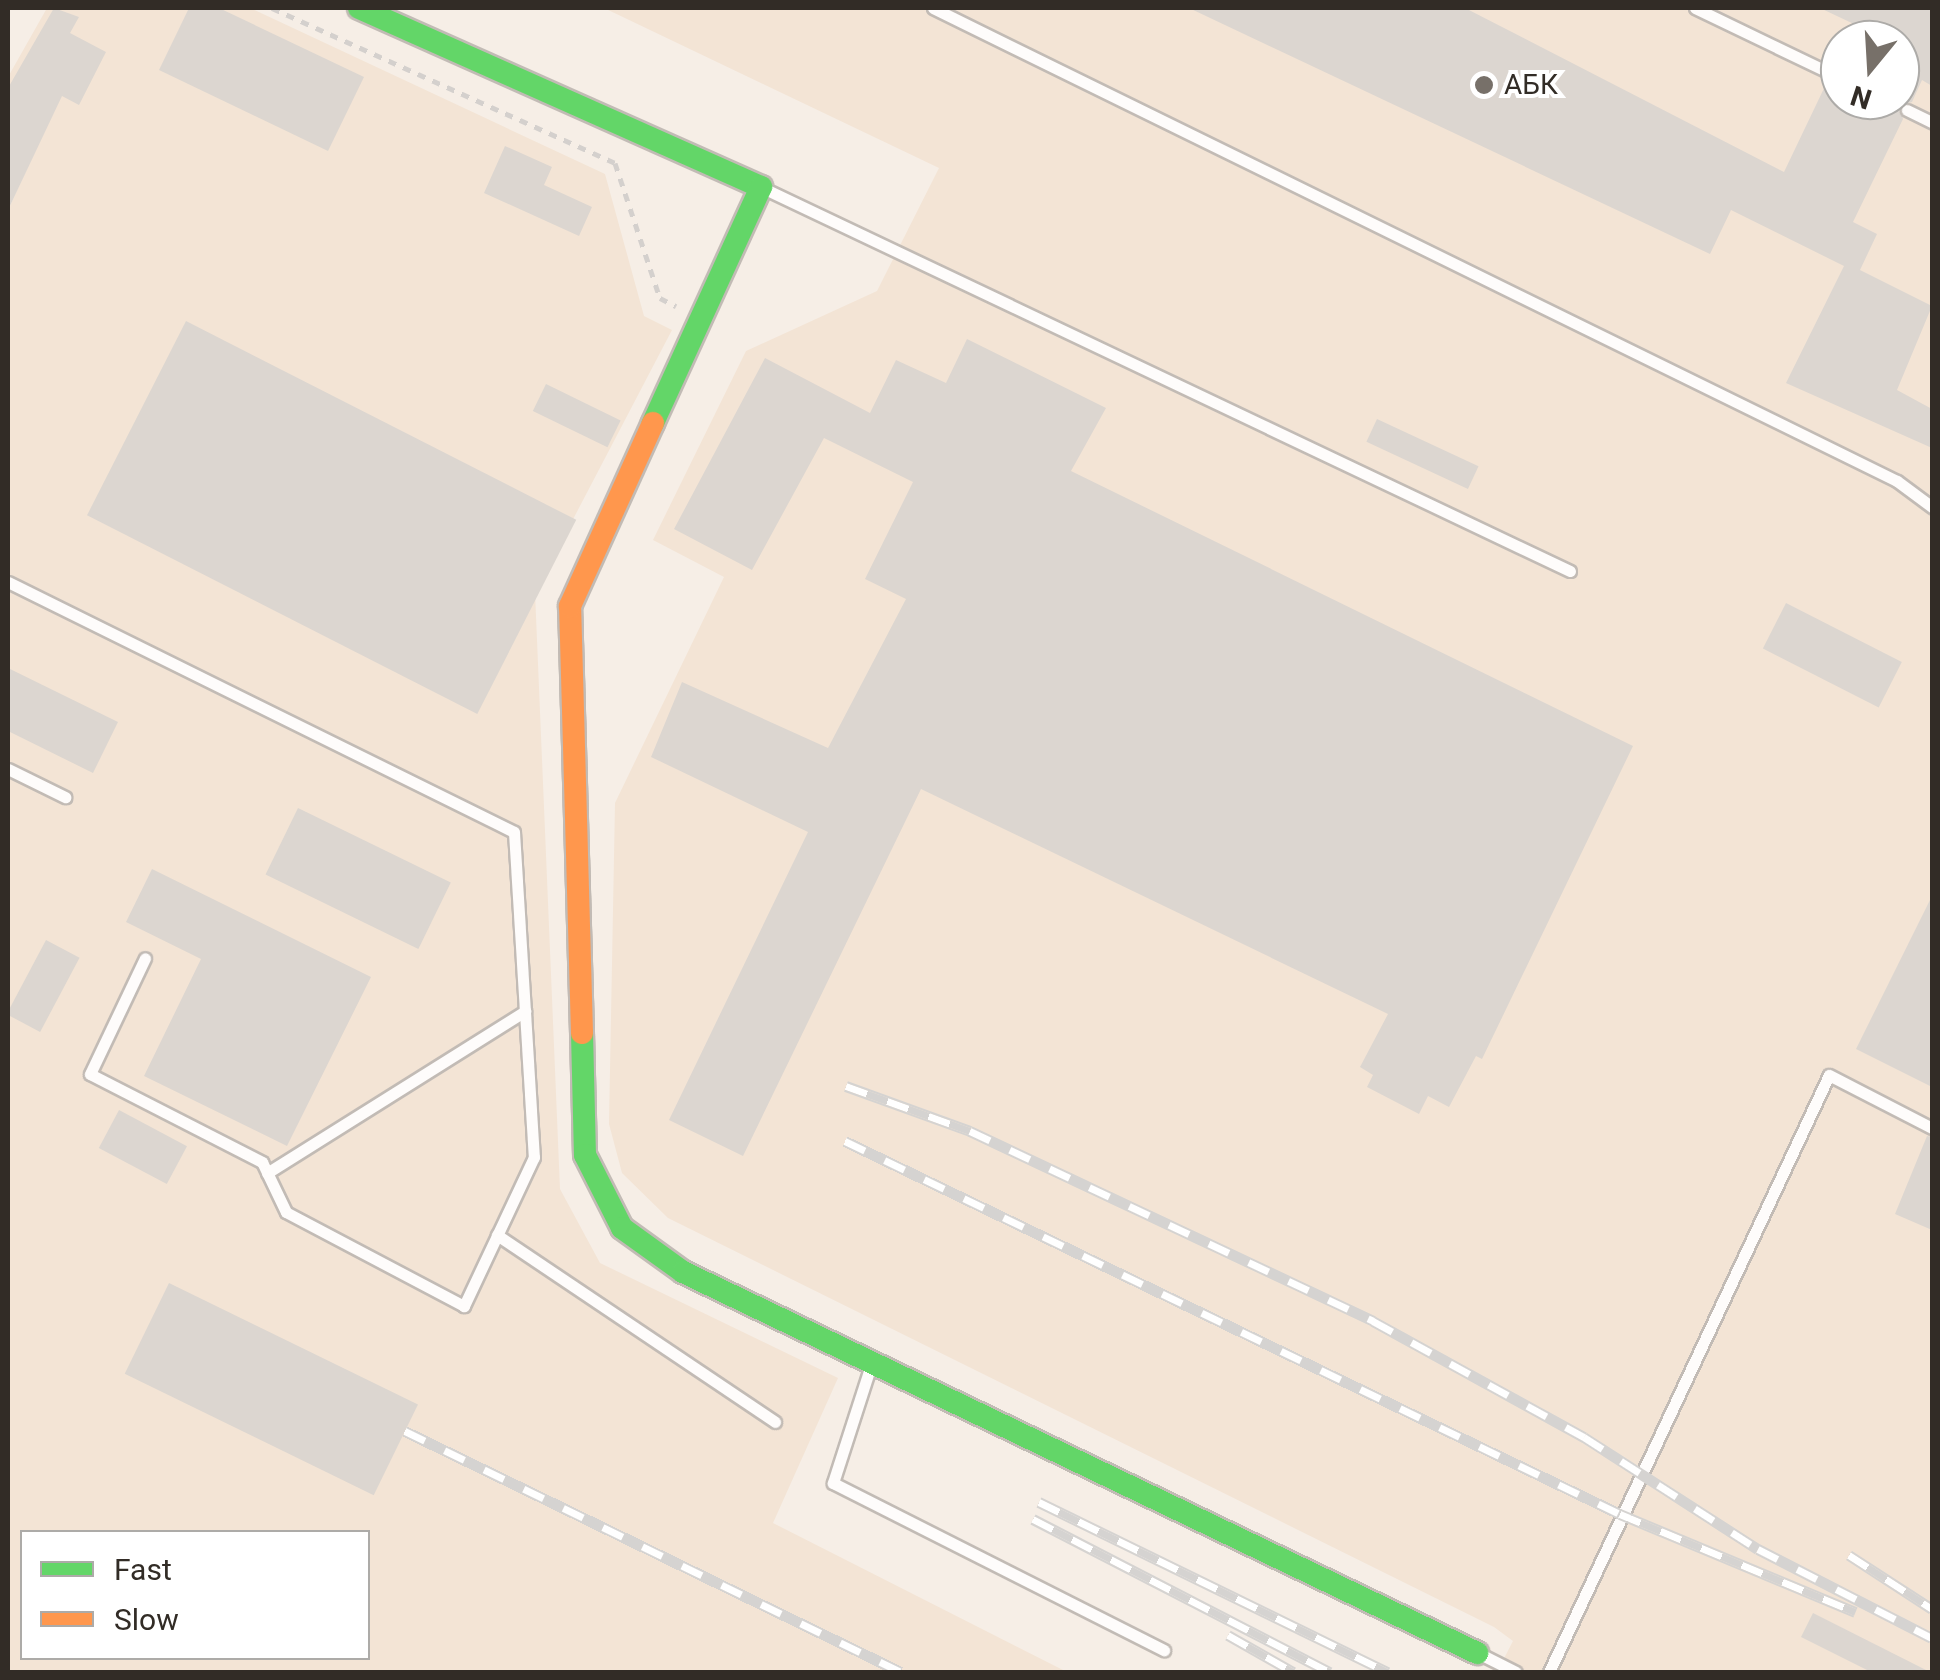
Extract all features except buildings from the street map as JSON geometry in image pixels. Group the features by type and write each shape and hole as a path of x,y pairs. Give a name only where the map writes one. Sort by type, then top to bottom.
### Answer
{"street":[{"path":"359,8 761,187 570,606 585,1156 622,1228 668,1261 1476,1652"}],"lane":[{"path":"933,8 1898,481 1932,507"},
{"path":"1695,8 1820,68"},
{"path":"761,187 1570,571"},
{"path":"8,582 514,832 534,1157 464,1306 286,1212 262,1162 90,1074 145,958"},
{"path":"8,769 64,797"},
{"path":"267,1173 525,1011"},
{"path":"1549,1672 1830,1075 1932,1128"},
{"path":"497,1235 775,1422"},
{"path":"872,1360 833,1483 1164,1650"},
{"path":"1476,1652 1516,1672"}],"path":[{"path":"272,8 615,163 660,298 702,318"}],"shaded area":[{"path":"47,8 250,8 605,174 644,316 672,330 535,592 560,1189 600,1263 838,1378 773,1523 1067,1672 8,1672 8,210 49,121 8,100 8,77"},
{"path":"604,8 1932,8 1932,1672 1497,1672 1513,1641 1494,1627 668,1218 622,1173 609,1124 615,803 724,577 653,540 746,351 877,291 939,168"}],"railway":[{"path":"846,1086 970,1131 1373,1321 1584,1437 1758,1549 1932,1638"},
{"path":"845,1141 1620,1514 1855,1612"},
{"path":"405,1431 901,1672"},
{"path":"1039,1502 1388,1672"},
{"path":"1033,1519 1330,1672"},
{"path":"1849,1555 1932,1609"},
{"path":"1228,1635 1293,1672"}],"traffic: fast":[{"path":"359,8 761,187 653,423"},
{"path":"582,1033 585,1155 622,1228 683,1272 1477,1653"}],"traffic: slow":[{"path":"582,1033 570,606 653,423"}],"place":[{"name":"АБК","path":"1484,85"}]}
